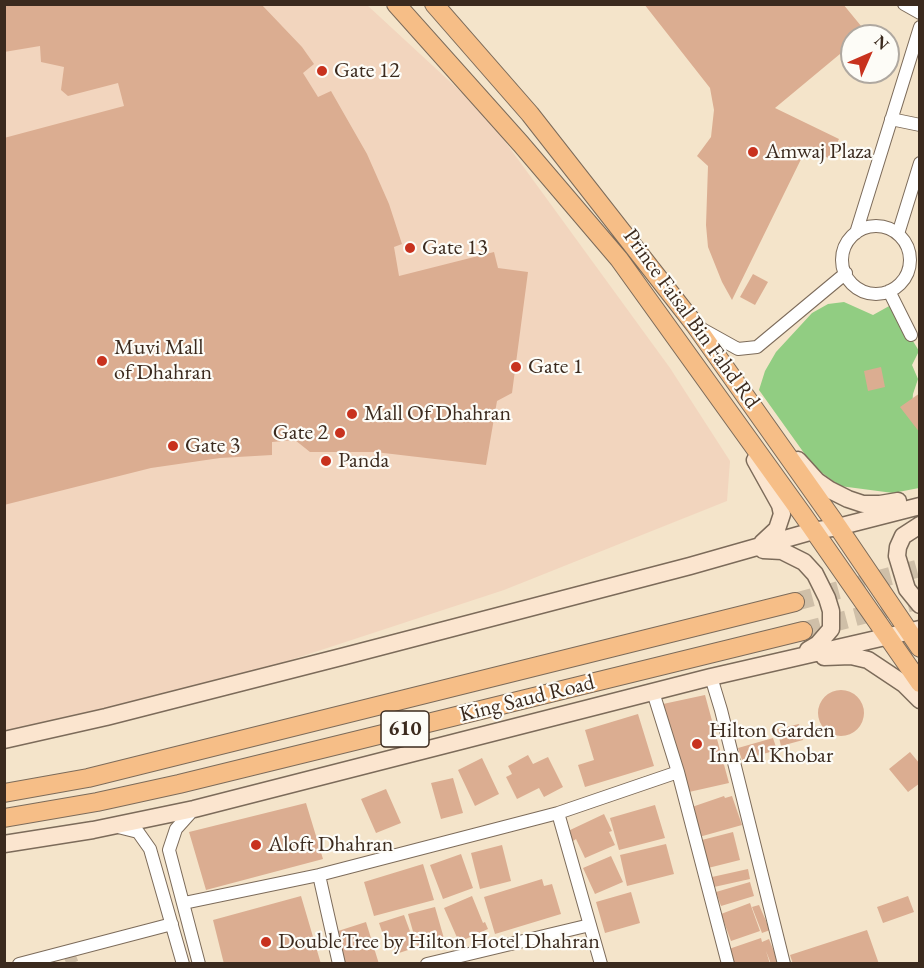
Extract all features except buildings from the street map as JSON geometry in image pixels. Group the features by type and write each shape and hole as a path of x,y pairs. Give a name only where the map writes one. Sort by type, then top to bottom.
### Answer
{"main road":[{"name":"Prince Faisal Bin Fahd Rd","path":"396,4 522,144 619,259 920,683"},
{"name":"Prince Faisal Bin Fahd Rd","path":"434,4 530,114 694,325 914,631 920,648"},
{"path":"729,411 780,505 782,514 777,529 766,541 754,548"},
{"path":"776,438 817,481 848,499 863,504 880,504 920,496"},
{"path":"4,740 334,659 813,531 920,507"},
{"path":"920,525 903,536 897,556 907,589 920,605"},
{"path":"732,554 770,549 782,551 804,562 815,574 831,611 831,629 818,645 796,656"},
{"name":"King Saud Road","path":"4,793 88,778 795,602"},
{"name":"King Saud Road","path":"4,818 97,802 179,784 803,631"},
{"name":"King Saud Road","path":"4,844 194,809 711,677 914,631"},
{"path":"764,664 851,656 868,660 887,672 904,684 920,700"}],"street":[{"path":"904,4 920,13"},
{"path":"856,233 920,27"},
{"path":"891,119 920,125"},
{"path":"898,234 920,163"},
{"path":"877,226 888,228 898,234 908,249 914,270 898,286 889,291 879,294 859,289 851,282 843,262 844,251 849,241 856,233 877,226"},
{"path":"694,325 738,349 757,347 846,273"},
{"path":"889,291 911,335"},
{"path":"711,677 784,963"},
{"path":"653,692 678,772 728,963"},
{"path":"184,903 319,875 558,813 678,772"},
{"path":"194,809 176,829 169,850 199,963"},
{"path":"558,813 601,963"},
{"path":"111,826 138,832 150,849 183,963"},
{"path":"319,875 339,963"},
{"path":"19,963 172,924"},
{"path":"427,963 466,958 590,925"}],"shaded area":[{"name":"Mall Of Dhahran","path":"5,5 367,5 485,114 670,368 730,461 727,501 504,590 248,674 5,738"}],"green space":[{"path":"844,302 873,315 891,305 919,351 912,365 918,379 912,407 919,425 919,488 893,493 840,486 814,467 759,390 765,371 776,352 812,313 828,304"}],"tunnel":[{"path":"795,602 920,568"},
{"path":"803,631 920,600"},
{"path":"68,952 73,964"}],"place":[{"name":"Gate 12","path":"322,71"},
{"name":"Amwaj Plaza","path":"753,152"},
{"name":"Gate 13","path":"410,248"},
{"name":"Muvi Mall of Dhahran","path":"102,361"},
{"name":"Gate 1","path":"516,367"},
{"name":"Mall Of Dhahran","path":"352,414"},
{"name":"Gate 2","path":"340,433"},
{"name":"Gate 3","path":"173,446"},
{"name":"Panda","path":"326,461"},
{"name":"Hilton Garden Inn Al Khobar","path":"697,744"},
{"name":"Aloft Dhahran","path":"256,845"},
{"name":"DoubleTree by Hilton Hotel Dhahran","path":"266,942"}]}
